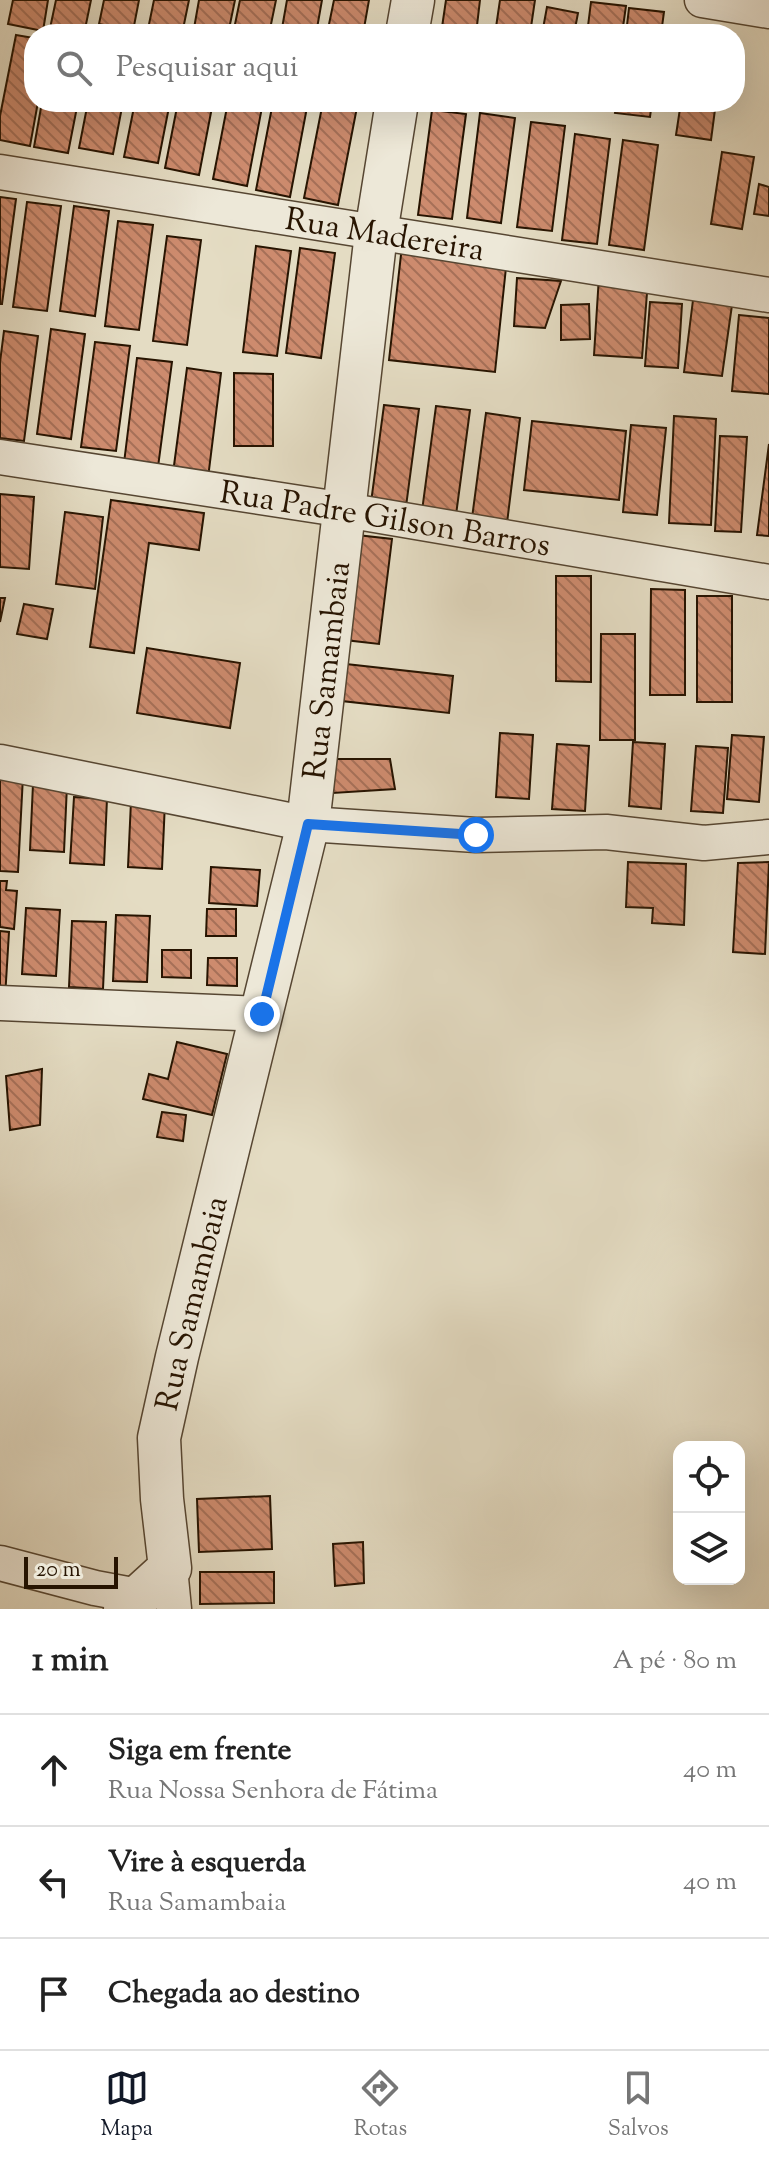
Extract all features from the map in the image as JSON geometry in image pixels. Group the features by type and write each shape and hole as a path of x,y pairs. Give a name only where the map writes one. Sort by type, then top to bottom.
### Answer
{"street":[{"path":"409,24 413,0"},
{"path":"702,0 769,11"},
{"name":"Rua Samambaia","path":"146,1605 170,1568 159,1438 308,824 376,233 395,112"},
{"name":"Rua Madereira","path":"0,172 769,295"},
{"name":"Rua Padre Gilson Barros","path":"0,457 345,510 769,582"},
{"path":"0,762 308,824 476,835 606,832 704,843 769,837"},
{"path":"0,1003 262,1014"},
{"path":"0,1563 146,1605"}],"building":[{"path":"13,0 48,0 44,24 24,24 24,27 8,24"},
{"path":"56,0 91,0 86,24 51,24"},
{"path":"104,0 139,0 134,24 99,24"},
{"path":"154,0 189,0 184,24 149,24"},
{"path":"199,0 235,0 230,24 195,24"},
{"path":"240,0 276,0 271,24 235,24"},
{"path":"287,0 322,0 318,24 283,24"},
{"path":"334,0 369,0 365,24 329,24"},
{"path":"446,0 480,0 477,24 442,24"},
{"path":"500,0 535,0 531,24 496,24"},
{"path":"591,2 626,6 623,24 588,24"},
{"path":"547,7 578,13 576,24 544,24"},
{"path":"629,8 664,12 662,24 627,24"},
{"path":"16,35 24,36 24,112 36,112 30,146 0,140 0,116"},
{"path":"40,112 76,112 68,153 34,147"},
{"path":"86,112 121,112 113,154 79,148"},
{"path":"133,112 168,112 158,163 124,157"},
{"path":"176,112 211,112 199,175 165,168"},
{"path":"226,112 261,112 247,186 213,179"},
{"path":"271,112 306,112 290,197 256,190"},
{"path":"321,112 356,112 338,205 304,198"},
{"path":"432,112 466,114 452,219 418,215"},
{"path":"615,112 651,112 650,117"},
{"path":"679,112 715,112 711,140 676,135"},
{"path":"480,113 515,118 501,223 467,218"},
{"path":"531,122 565,126 552,231 517,227"},
{"path":"575,134 610,139 597,244 562,240"},
{"path":"623,140 658,145 644,250 609,245"},
{"path":"722,152 754,157 742,229 711,224"},
{"path":"759,184 769,187 769,216 754,214"},
{"path":"0,197 16,199 2,304 0,304"},
{"path":"27,202 61,206 47,311 13,307"},
{"path":"74,206 109,211 95,316 60,311"},
{"path":"118,221 153,225 139,330 105,326"},
{"path":"167,236 201,240 187,345 153,341"},
{"path":"256,246 291,251 277,356 243,352"},
{"path":"402,246 507,258 495,372 389,360"},
{"path":"300,248 335,253 321,358 286,353"},
{"path":"599,276 648,280 642,358 594,355"},
{"path":"517,278 561,281 545,328 514,326"},
{"path":"693,300 732,305 722,376 684,372"},
{"path":"650,302 682,304 678,368 645,366"},
{"path":"589,304 590,339 561,340 561,305"},
{"path":"739,315 769,318 769,394 732,391"},
{"path":"51,329 85,334 71,439 37,434"},
{"path":"4,331 38,336 24,441 0,438 0,362"},
{"path":"95,342 130,346 116,451 81,447"},
{"path":"137,358 172,362 158,467 124,463"},
{"path":"187,368 221,373 208,478 173,473"},
{"path":"234,373 273,374 273,446 234,446"},
{"path":"384,405 419,409 405,514 370,510"},
{"path":"436,406 470,410 456,515 422,511"},
{"path":"486,413 520,418 507,523 472,518"},
{"path":"674,416 716,419 711,525 669,523"},
{"path":"532,421 626,431 619,500 524,490"},
{"path":"631,425 666,428 657,515 623,512"},
{"path":"720,436 747,437 741,532 715,531"},
{"path":"769,444 769,536 757,535"},
{"path":"0,494 34,497 29,569 0,567"},
{"path":"111,500 204,513 199,550 149,543 134,653 90,647"},
{"path":"65,512 103,517 95,589 56,584"},
{"path":"357,535 392,539 379,644 345,640"},
{"path":"556,576 591,576 591,682 556,681"},
{"path":"651,589 685,590 685,695 650,695"},
{"path":"697,596 732,596 732,702 697,702"},
{"path":"0,598 5,598 0,622"},
{"path":"24,604 53,609 47,639 17,634"},
{"path":"601,634 635,634 635,740 600,740"},
{"path":"147,648 240,663 230,728 137,713"},
{"path":"337,663 453,676 449,713 333,700"},
{"path":"500,733 533,735 529,799 496,797"},
{"path":"732,735 764,737 759,802 727,799"},
{"path":"633,742 665,744 661,809 629,806"},
{"path":"557,744 589,746 585,811 552,809"},
{"path":"696,746 728,748 723,813 691,811"},
{"path":"334,759 390,759 395,789 333,793"},
{"path":"0,775 23,776 18,872 0,871"},
{"path":"33,784 67,785 64,852 30,850"},
{"path":"74,797 107,799 104,865 70,863"},
{"path":"131,801 165,802 162,869 128,867"},
{"path":"628,862 686,864 684,925 652,923 653,908 626,907"},
{"path":"769,862 765,954 733,952 738,863"},
{"path":"211,867 260,870 257,906 209,903"},
{"path":"0,881 7,881 6,890 17,891 14,929 0,927"},
{"path":"26,908 60,910 56,976 22,974"},
{"path":"207,909 236,909 236,936 206,936"},
{"path":"116,915 150,916 147,982 113,981"},
{"path":"72,921 106,922 103,989 69,987"},
{"path":"0,931 9,932 5,998 0,998"},
{"path":"162,950 191,950 191,978 162,977"},
{"path":"208,958 237,958 237,986 207,985"},
{"path":"177,1042 227,1054 212,1115 143,1099 149,1074 168,1079"},
{"path":"42,1069 40,1125 10,1130 6,1076"},
{"path":"162,1112 186,1115 183,1141 157,1137"},
{"path":"270,1496 272,1549 199,1552 197,1499"},
{"path":"363,1542 364,1583 335,1586 333,1544"},
{"path":"200,1572 274,1572 274,1603 200,1604"}],"route":[{"path":"262,1014 308,824 476,835"}]}
